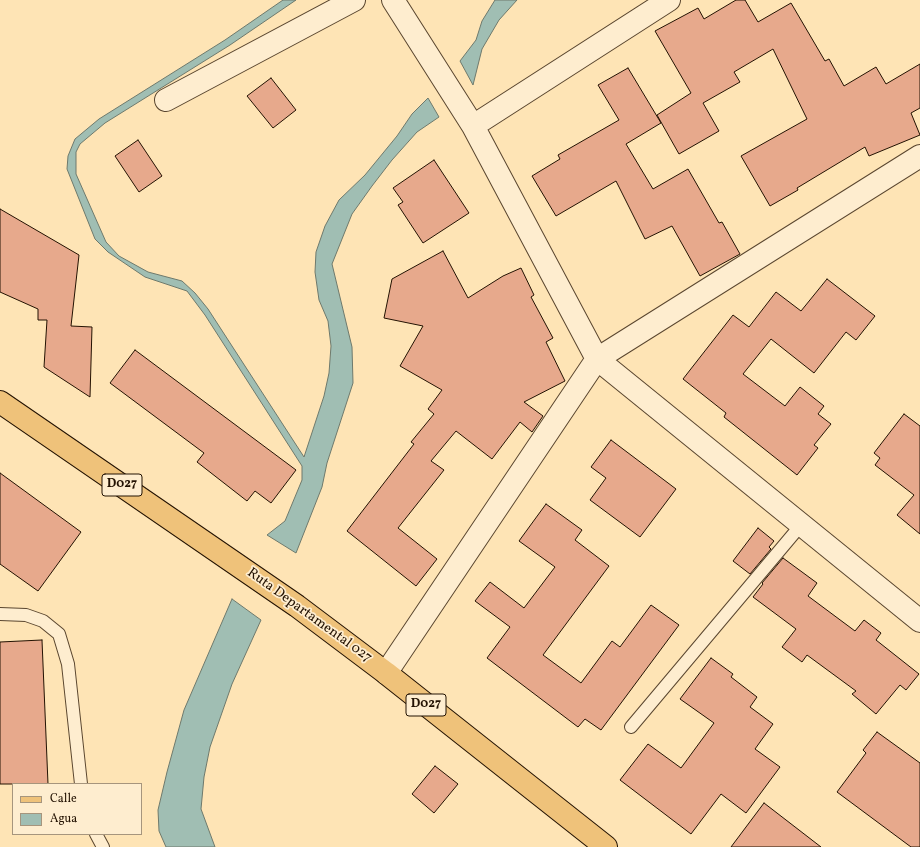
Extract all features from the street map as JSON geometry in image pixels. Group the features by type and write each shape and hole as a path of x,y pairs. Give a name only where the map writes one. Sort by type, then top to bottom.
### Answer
{"main road":[{"name":"Ruta Departamental 027","path":"0,402 244,568 386,673 606,847"}],"street":[{"path":"166,100 354,0"},
{"path":"393,0 473,126 597,359 920,621"},
{"path":"473,126 669,0"},
{"path":"386,673 597,359 920,156"}],"lane":[{"path":"630,727 802,524"},
{"path":"0,614 26,615 43,621 59,634 68,664 81,783"},
{"path":"97,835 103,847"}],"water":[{"path":"283,0 296,0 230,45 105,123 80,144 76,152 76,174 106,242 119,256 148,272 182,281 195,293 208,309 304,457 324,396 329,373 331,346 328,321 319,300 315,272 316,252 325,226 339,200 365,175 397,136 412,114 428,98 439,117 417,132 392,160 372,186 352,214 332,264 352,347 353,383 327,463 322,487 296,553 267,535 285,521 302,480 302,466 205,315 187,291 145,277 108,252 95,239 67,169 68,156 75,139 99,119 225,40"},
{"path":"495,0 517,0 499,20 482,49 473,85 460,61 476,40 482,21"},
{"path":"232,599 261,620 232,684 210,747 204,777 201,809 215,847 166,847 159,831 158,810 167,772 184,710"}],"building":[{"path":"736,0 745,0 758,22 791,3 825,61 829,59 844,86 876,67 886,84 920,64 920,108 911,113 920,135 869,156 865,147 770,206 741,156 807,119 773,49 734,72 740,82 703,103 719,131 679,154 657,115 691,93 655,31 698,8 704,19"},
{"path":"628,68 661,123 626,144 653,189 688,169 719,223 722,222 740,254 700,276 672,226 645,239 616,181 556,216 532,176 560,159 558,155 619,120 598,85"},
{"path":"271,78 296,110 273,128 247,96"},
{"path":"138,140 162,176 139,192 115,156"},
{"path":"434,160 469,213 423,243 398,205 403,202 393,188"},
{"path":"0,209 79,255 71,326 92,327 90,397 44,367 47,320 38,320 38,309 0,292"},
{"path":"443,251 468,298 503,276 521,268 534,295 531,297 553,338 546,342 565,381 524,402 543,416 532,432 520,422 492,459 456,431 431,461 444,470 398,528 437,559 416,586 347,531 414,444 411,442 434,414 428,409 442,390 400,366 423,326 384,318 392,279"},
{"path":"827,279 875,316 856,340 846,332 814,373 771,339 743,374 785,406 800,387 824,406 818,414 831,424 814,445 818,448 797,475 724,417 726,413 683,379 733,315 749,327 776,292 801,311"},
{"path":"135,350 296,470 271,503 255,491 247,501 197,462 204,453 110,383"},
{"path":"904,414 920,426 920,534 897,515 914,495 875,465 880,458 874,453"},
{"path":"611,440 676,489 640,537 590,500 606,478 591,467"},
{"path":"0,473 81,532 38,591 0,564"},
{"path":"546,504 582,530 575,540 609,566 543,655 581,683 612,641 620,647 651,605 679,625 601,730 585,719 578,727 487,658 510,627 475,601 490,582 524,608 555,567 519,541"},
{"path":"758,528 774,541 769,547 771,549 750,574 733,561"},
{"path":"783,558 817,583 808,596 855,631 864,620 881,633 876,640 919,674 906,690 900,685 876,714 852,694 856,691 807,655 802,662 782,647 796,629 753,597 763,584 762,583"},
{"path":"42,640 48,783 0,784 0,642"},
{"path":"711,658 733,674 731,677 757,697 750,707 773,724 755,749 780,767 746,813 721,794 691,834 620,780 648,744 681,768 714,723 680,699"},
{"path":"877,732 920,763 920,847 911,847 837,792 866,753 863,750"},
{"path":"435,766 458,784 434,813 412,794"},
{"path":"764,803 821,847 731,847"}]}
